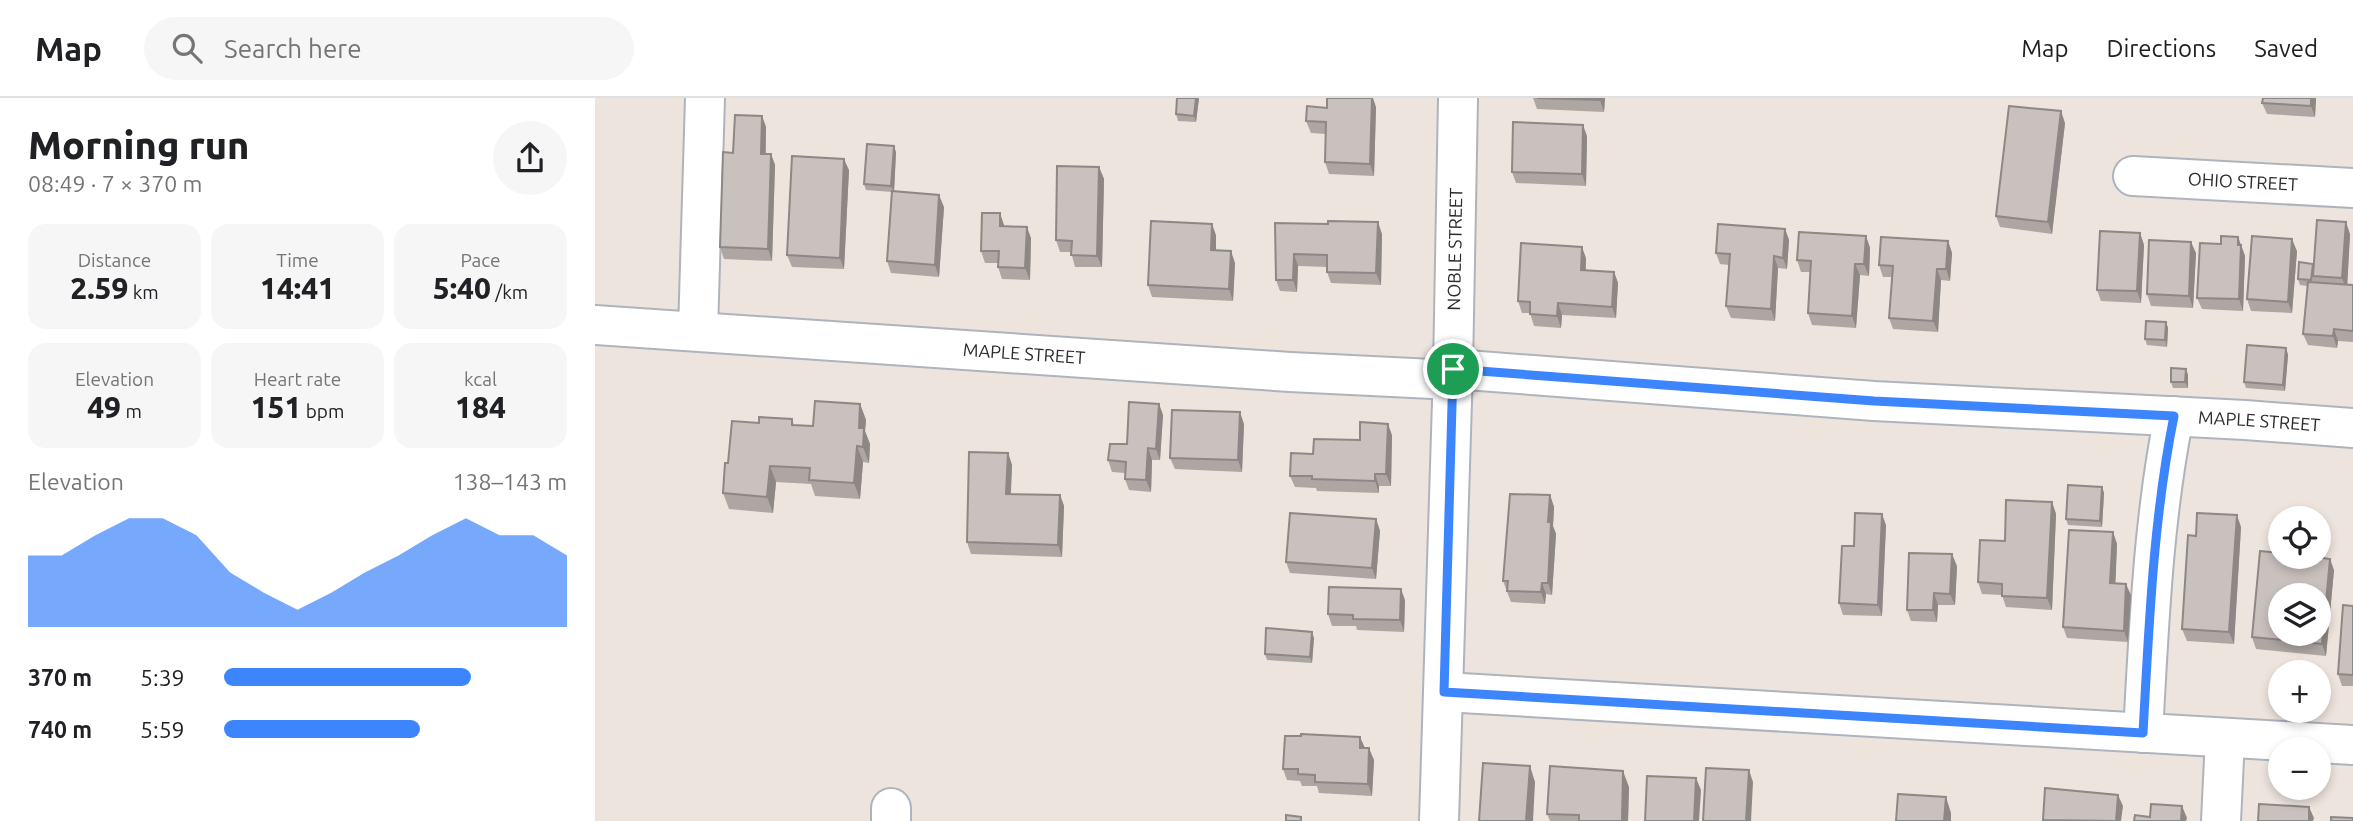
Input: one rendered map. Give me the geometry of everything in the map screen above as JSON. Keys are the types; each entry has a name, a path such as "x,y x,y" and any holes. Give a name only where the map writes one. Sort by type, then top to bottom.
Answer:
{"street":[{"path":"698,331 705,98"},
{"name":"NOBLE STREET","path":"1439,821 1453,375 1458,98"},
{"name":"OHIO STREET","path":"2133,176 2353,188"},
{"name":"MAPLE STREET","path":"595,325 1290,372 1453,375 2353,428"},
{"path":"2143,733 2148,632 2163,474 2174,416"},
{"path":"1444,692 2353,745"},
{"path":"2221,821 2225,738"}],"building":[{"path":"1177,98 1196,98 1194,116 1176,114"},
{"path":"1327,98 1372,98 1370,164 1325,162 1326,122 1306,121 1307,106 1327,108"},
{"path":"1537,98 1600,98 1600,100"},
{"path":"2263,98 2311,98 2311,106 2262,103"},
{"path":"2009,106 2061,111 2048,222 1996,216"},
{"path":"735,115 762,116 761,154 771,154 768,249 720,247 723,152 733,153"},
{"path":"1513,122 1583,125 1582,174 1512,172"},
{"path":"867,144 894,146 891,186 864,184"},
{"path":"792,156 844,159 840,258 787,255"},
{"path":"1057,166 1099,167 1097,256 1071,255 1072,241 1056,240"},
{"path":"892,191 939,195 935,265 887,261"},
{"path":"982,213 1000,213 1000,226 1027,227 1025,268 998,267 999,251 981,251"},
{"path":"2317,220 2346,222 2342,278 2313,276"},
{"path":"1151,221 1212,224 1211,250 1231,251 1229,289 1148,285"},
{"path":"1328,221 1378,222 1376,273 1327,272 1327,255 1294,254 1293,280 1276,280 1275,223 1328,224"},
{"path":"1718,224 1785,229 1783,258 1774,256 1771,309 1726,306 1730,254 1716,253"},
{"path":"2100,231 2140,233 2137,291 2097,290"},
{"path":"1799,232 1866,236 1864,264 1855,264 1852,316 1808,313 1811,261 1797,260"},
{"path":"2221,236 2238,237 2238,245 2241,245 2239,299 2197,298 2200,243 2221,244"},
{"path":"2252,236 2292,239 2288,302 2247,299"},
{"path":"1881,237 1948,241 1946,269 1937,269 1933,321 1889,318 1893,266 1879,265"},
{"path":"2149,240 2191,242 2189,296 2147,294"},
{"path":"1521,243 1582,247 1581,270 1614,272 1612,307 1558,303 1557,316 1530,314 1530,302 1518,301"},
{"path":"2299,262 2313,264 2311,280 2298,279"},
{"path":"2308,282 2353,285 2353,331 2334,329 2333,336 2303,334"},
{"path":"2146,321 2166,322 2165,340 2145,339"},
{"path":"2247,345 2286,348 2283,385 2244,382"},
{"path":"2171,368 2186,369 2185,382 2171,382"},
{"path":"815,401 860,404 859,428 864,428 863,447 857,446 854,483 809,480 810,468 770,466 767,497 723,493 732,421 759,423 759,417 792,419 792,425 813,426"},
{"path":"1129,402 1159,404 1156,449 1148,448 1146,480 1125,479 1126,462 1108,460 1110,444 1127,444"},
{"path":"1172,410 1240,412 1238,460 1170,458"},
{"path":"1360,422 1388,424 1386,474 1375,474 1375,481 1290,476 1291,453 1313,454 1314,439 1360,440"},
{"path":"969,452 1008,453 1006,494 1060,495 1058,545 967,542"},
{"path":"2068,485 2102,487 2100,521 2066,519"},
{"path":"1510,494 1550,495 1548,583 1542,583 1541,592 1507,591 1508,581 1503,581"},
{"path":"2006,500 2052,502 2047,598 2002,596 2002,584 1978,582 1980,540 2005,541"},
{"path":"1290,513 1376,519 1372,568 1286,562"},
{"path":"1855,513 1882,514 1878,605 1839,603 1842,546 1854,546"},
{"path":"2197,513 2237,515 2229,632 2182,629 2188,535 2196,536"},
{"path":"2069,530 2113,532 2110,583 2126,584 2124,631 2063,627"},
{"path":"2260,551 2268,552 2268,569 2329,569 2328,583 2268,583 2268,639 2252,637"},
{"path":"1909,553 1952,554 1950,594 1934,593 1933,610 1907,610"},
{"path":"1329,587 1401,589 1400,620 1353,619 1353,615 1328,614"},
{"path":"2343,605 2353,606 2353,675 2338,674"},
{"path":"1266,628 1312,632 1310,657 1265,654"},
{"path":"1301,734 1360,737 1360,748 1369,748 1368,784 1315,782 1315,775 1298,774 1298,769 1283,769 1285,736"},
{"path":"1483,763 1530,766 1526,821 1479,821"},
{"path":"1550,766 1623,771 1622,821 1579,821 1579,815 1547,814"},
{"path":"1706,768 1749,770 1746,821 1703,821"},
{"path":"1647,776 1696,778 1694,821 1645,821"},
{"path":"2045,788 2118,795 2116,821 2043,820"},
{"path":"1898,794 1946,797 1944,821 1896,821"},
{"path":"2151,804 2182,806 2181,821 2134,821 2135,815 2150,817"},
{"path":"2259,804 2309,807 2309,821 2258,821"},
{"path":"1286,815 1301,817 1301,821 1286,821"},
{"path":"2331,817 2353,818 2353,821 2331,821"}],"route":[{"path":"1453,369 1874,401 2174,416 2163,474 2148,632 2143,733 1444,692 1453,369"}]}
